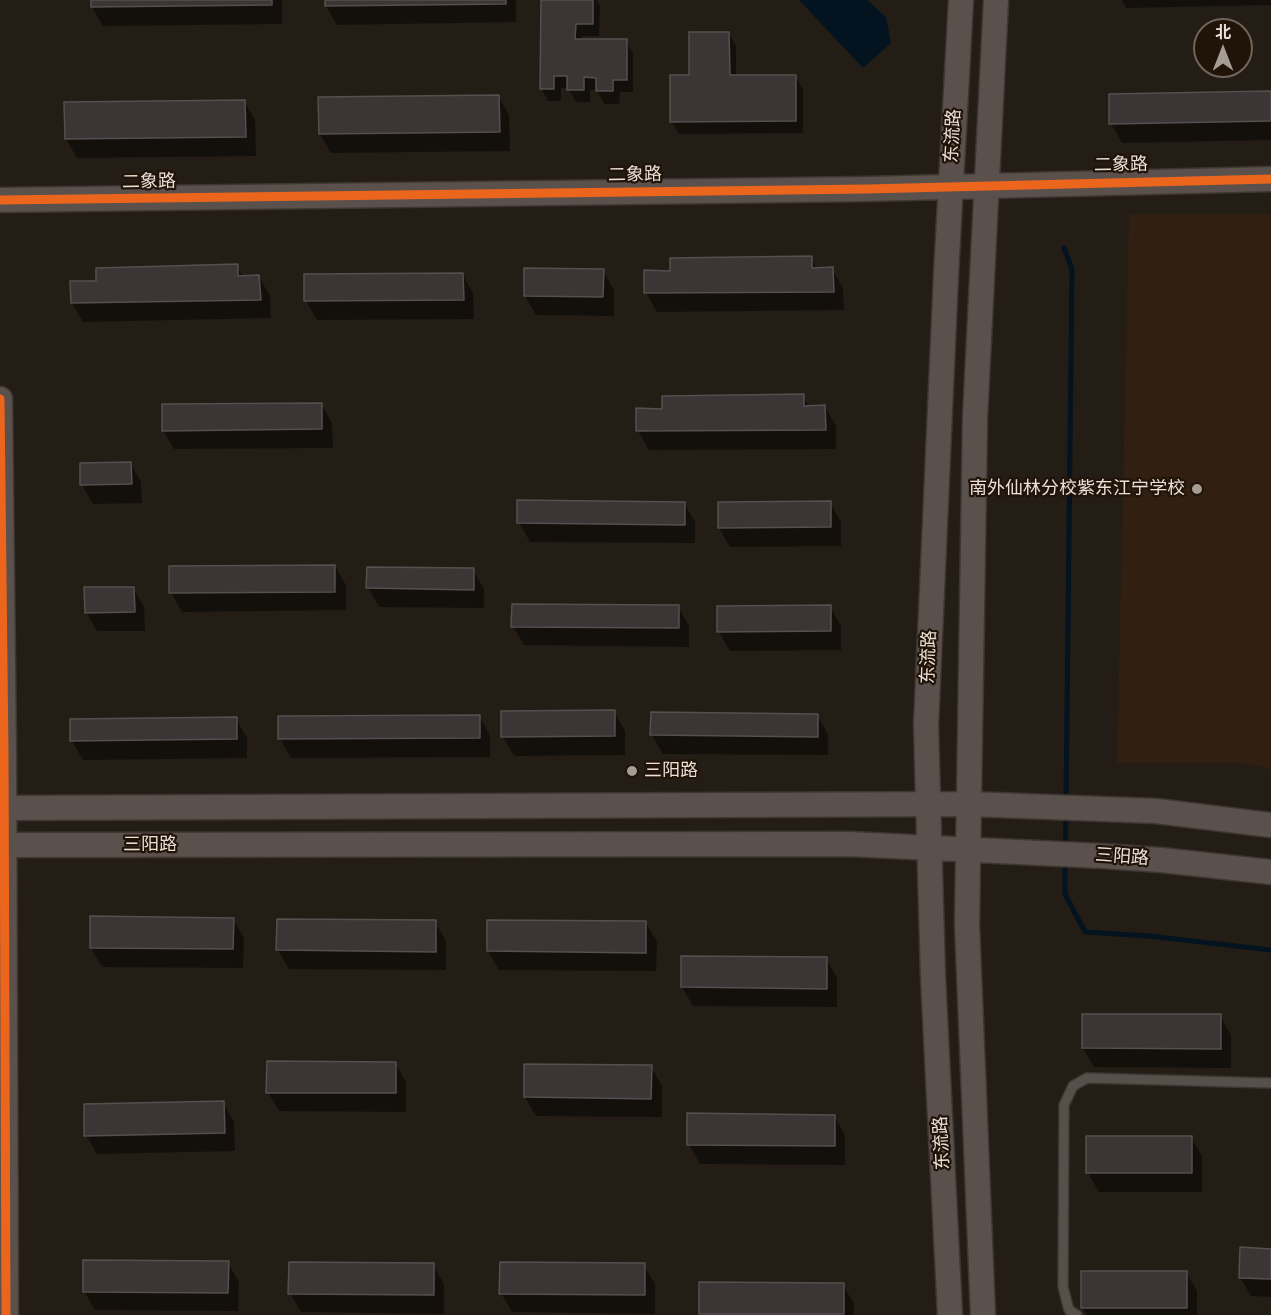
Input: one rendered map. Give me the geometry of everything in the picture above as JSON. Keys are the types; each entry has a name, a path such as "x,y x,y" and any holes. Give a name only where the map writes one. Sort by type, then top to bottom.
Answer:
{"main road":[{"name":"东流路","path":"950,1315 933,977 926,725 950,186 961,0"},
{"name":"东流路","path":"983,1315 967,924 975,418 996,0"},
{"name":"二象路","path":"0,200 1271,179"},
{"path":"0,399 6,1315"},
{"name":"三阳路","path":"2,808 969,804 1099,808 1271,825"},
{"name":"三阳路","path":"2,845 849,844 1102,856 1271,872"}],"lane":[{"path":"1077,1315 1070,1310 1063,1287 1064,1105 1072,1086 1087,1078 1271,1083"}],"shaded area":[{"name":"南外仙林分校紫东江宁学校","path":"1129,214 1271,214 1271,769 1243,763 1117,763"}],"water":[{"path":"799,0 867,0 886,17 891,43 863,68"}],"building":[{"path":"91,0 272,0 272,5 91,7"},
{"path":"325,0 506,0 506,4 325,6"},
{"path":"541,0 593,0 593,24 576,24 575,39 627,39 627,80 613,80 613,91 596,91 596,78 584,77 584,90 567,90 567,76 554,76 554,89 540,89"},
{"path":"689,32 729,32 730,75 796,75 796,121 670,122 670,75 689,75"},
{"path":"1271,91 1271,121 1109,124 1109,94"},
{"path":"499,95 500,132 319,134 318,97"},
{"path":"245,100 246,137 65,139 64,102"},
{"path":"812,256 812,268 833,267 834,292 644,293 644,270 670,271 670,258"},
{"path":"238,264 238,276 259,275 261,300 71,303 70,281 96,281 96,268"},
{"path":"524,268 604,269 603,297 524,296"},
{"path":"463,273 464,300 304,301 304,274"},
{"path":"804,394 804,406 825,405 826,430 636,431 636,408 662,409 662,396"},
{"path":"322,403 322,429 162,431 162,404"},
{"path":"131,462 132,484 80,485 80,463"},
{"path":"517,500 685,502 685,525 517,523"},
{"path":"831,501 831,527 718,528 718,502"},
{"path":"335,565 335,592 169,593 169,566"},
{"path":"367,567 474,568 474,590 366,588"},
{"path":"84,587 134,587 135,612 85,613"},
{"path":"512,604 679,605 679,628 511,627"},
{"path":"831,605 831,631 717,632 717,606"},
{"path":"615,710 615,736 501,737 501,711"},
{"path":"651,712 818,714 818,737 650,735"},
{"path":"480,715 480,738 278,739 278,716"},
{"path":"237,717 237,739 70,741 70,719"},
{"path":"90,916 234,918 233,949 90,948"},
{"path":"277,919 436,920 436,952 276,950"},
{"path":"487,920 646,921 646,953 487,951"},
{"path":"681,956 827,957 827,989 681,987"},
{"path":"1082,1014 1221,1014 1221,1049 1082,1048"},
{"path":"267,1061 396,1062 396,1093 266,1093"},
{"path":"524,1064 652,1065 651,1099 524,1097"},
{"path":"224,1101 225,1133 84,1136 84,1104"},
{"path":"687,1113 835,1115 835,1146 687,1145"},
{"path":"1086,1136 1192,1136 1192,1173 1086,1173"},
{"path":"1240,1247 1271,1249 1271,1279 1239,1278"},
{"path":"83,1260 229,1261 228,1293 83,1292"},
{"path":"289,1262 434,1263 434,1295 288,1294"},
{"path":"500,1262 645,1263 645,1295 499,1294"},
{"path":"1081,1271 1187,1271 1187,1308 1081,1308"},
{"path":"699,1282 844,1283 844,1314 699,1314"}],"waterway":[{"path":"1064,248 1072,269 1066,801"},
{"path":"1065,849 1066,814"},
{"path":"1065,862 1065,894 1085,932 1149,936 1271,950"}],"cycle path":[{"path":"0,200 867,189 1271,179"},
{"path":"0,399 6,1315"}],"place":[{"name":"南外仙林分校紫东江宁学校","path":"1197,489"},
{"name":"三阳路","path":"632,771"}]}
